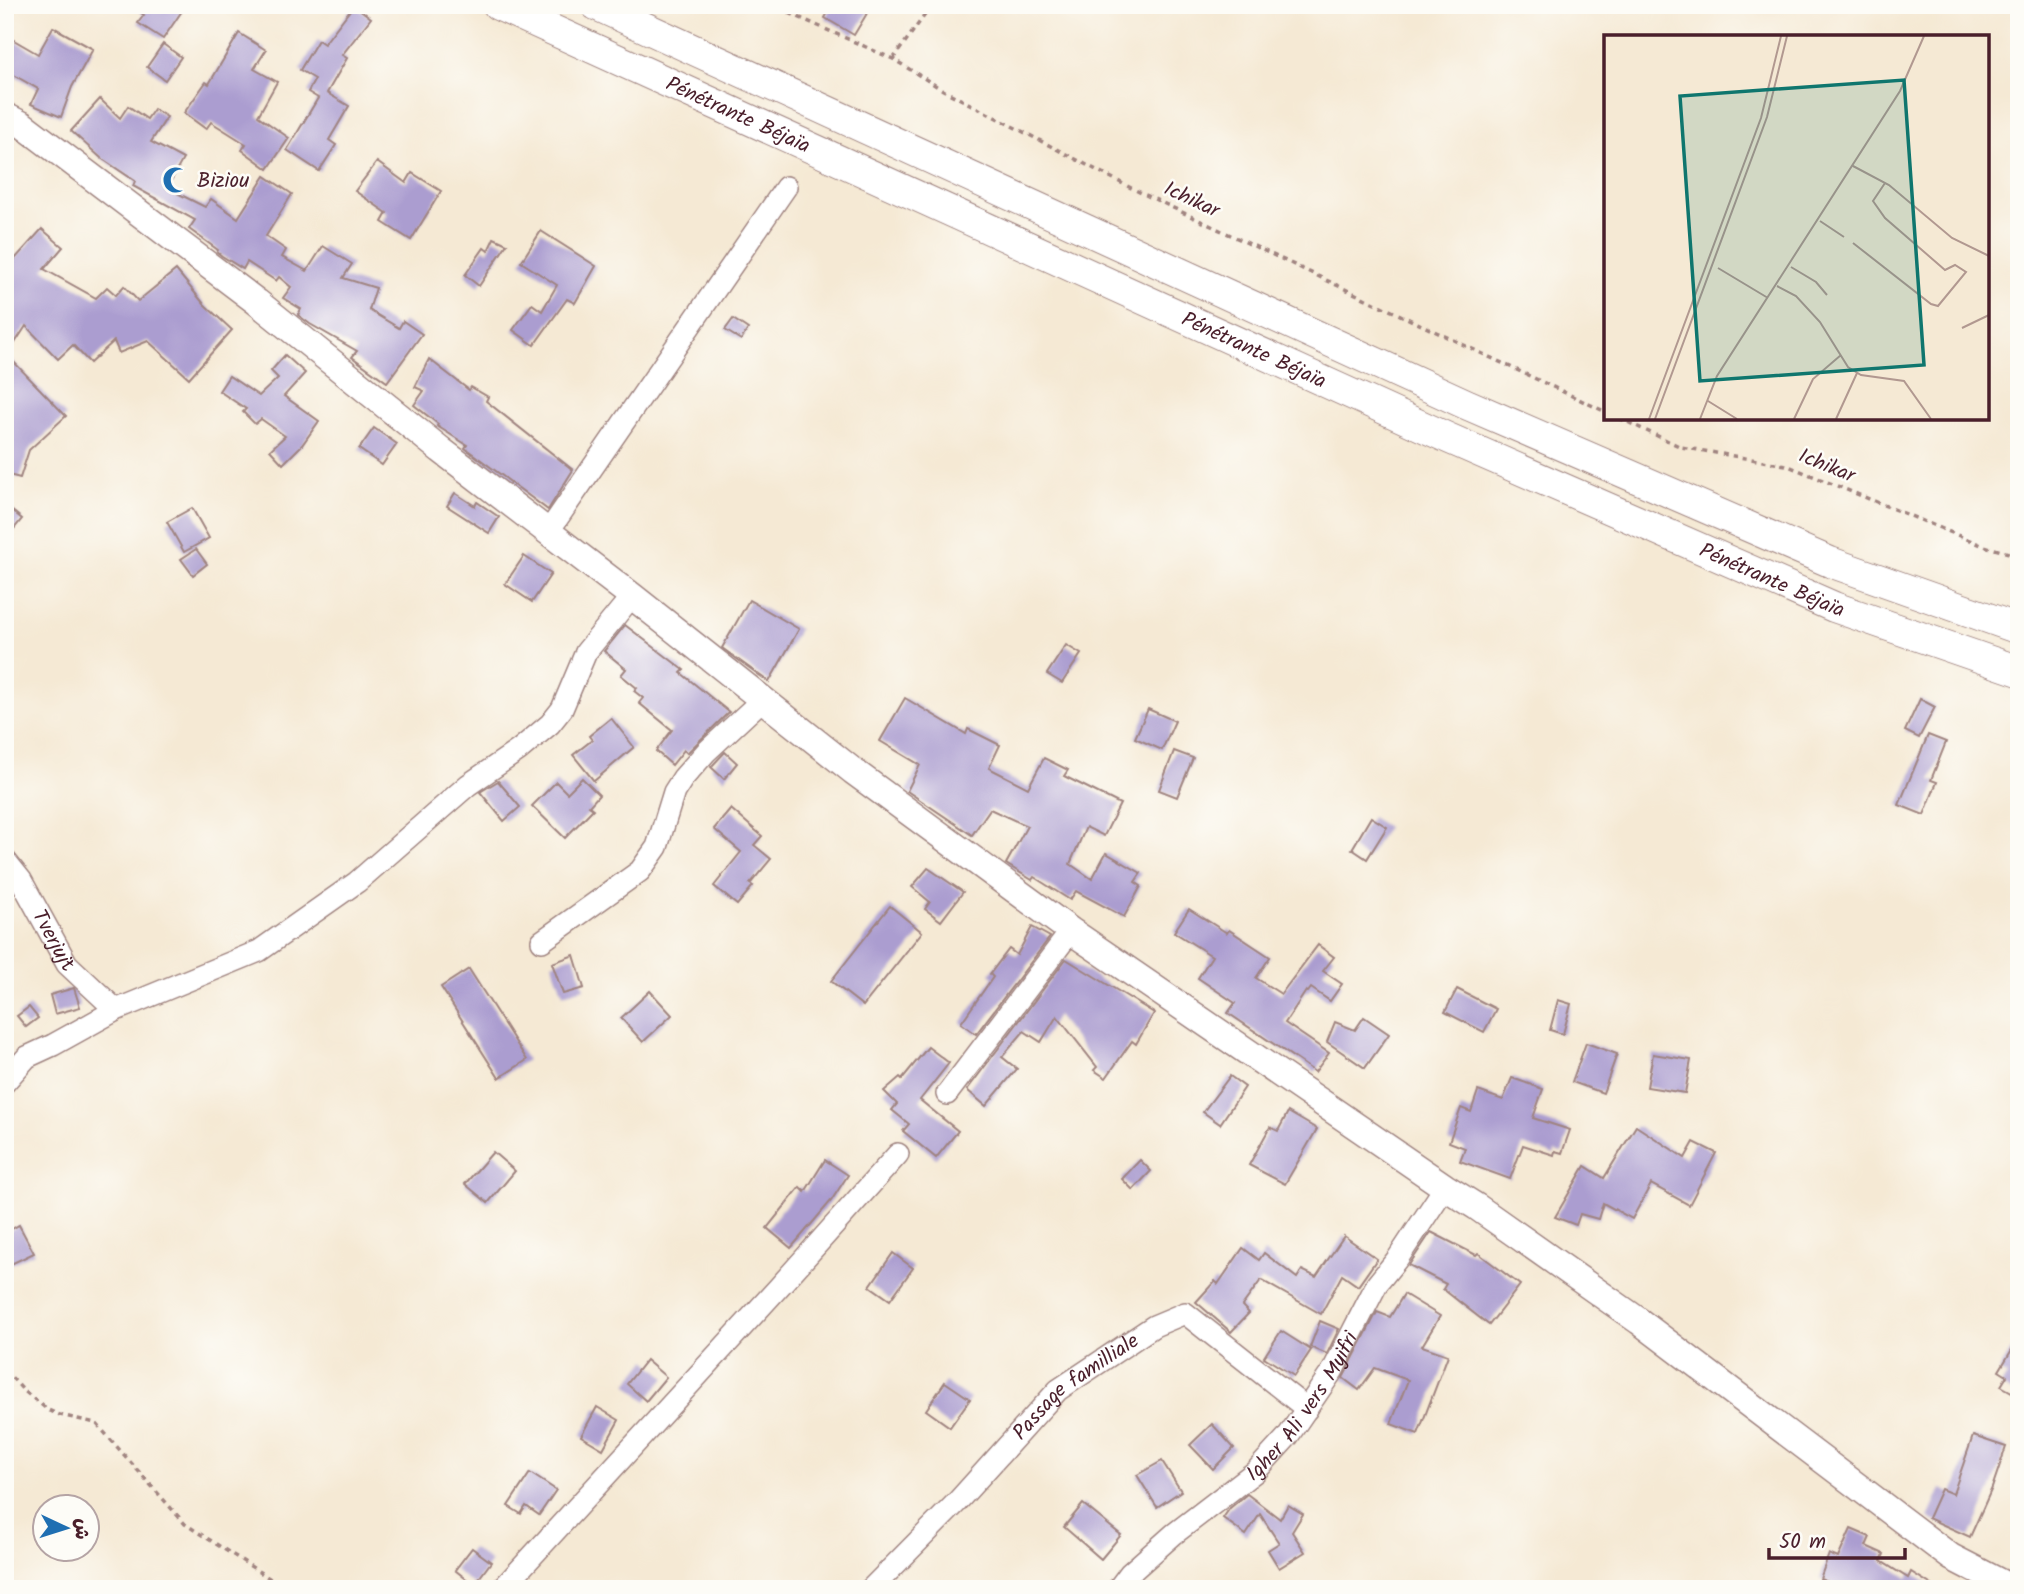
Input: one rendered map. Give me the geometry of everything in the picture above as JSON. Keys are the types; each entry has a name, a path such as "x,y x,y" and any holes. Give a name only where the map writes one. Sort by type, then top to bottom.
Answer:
{"highway":[{"name":"Pénétrante Béjaïa","path":"498,5 1460,444 1834,607 2019,671"},
{"name":"Pénétrante Béjaïa","path":"596,5 1466,404 1830,562 2019,629"}],"main road":[{"path":"5,116 23,125 257,302 853,771 1071,931 1477,1207 1639,1321 1951,1557 2012,1589"}],"street":[{"path":"548,532 786,187"},
{"path":"5,1082 27,1057 116,1010 259,951 357,882 468,785 519,750 550,724 562,709 586,652 632,596"},
{"path":"542,941 640,871 657,847 674,792 683,778 706,752 763,699"},
{"name":"Tverjujt","path":"5,860 21,880 67,964 116,1010"},
{"path":"947,1094 1071,931"},
{"path":"502,1589 778,1289 898,1154"},
{"name":"Igher Ali vers Myifri","path":"1118,1589 1130,1573 1174,1534 1256,1471 1288,1436 1333,1370 1377,1284 1398,1258 1445,1187"},
{"name":"Passage familliale","path":"871,1589 957,1502 1058,1390 1154,1326 1185,1312 1307,1409"}],"path":[{"name":"Ichikar","path":"771,5 893,59 943,90 1133,189 1604,411"},
{"path":"893,59 932,5"},
{"name":"Ichikar","path":"1623,420 1681,447 1786,465 1984,546 2019,556"},
{"path":"5,1370 23,1390 48,1410 96,1423 185,1524 286,1589"}],"building":[{"path":"130,5 186,5 163,39 138,23 144,15"},
{"path":"354,5 371,18 342,55 347,58 327,93 349,106 329,140 336,145 319,171 287,150 318,98 308,92 315,79 300,70 318,40 324,44"},
{"path":"832,5 872,5 854,35 825,18"},
{"path":"53,27 93,49 72,87 61,117 31,104 38,89 5,70 5,35 38,54"},
{"path":"239,33 266,50 254,69 277,82 258,116 289,138 268,169 242,150 246,144 211,122 206,129 184,113 206,82 209,84"},
{"path":"163,44 181,57 165,80 147,67"},
{"path":"100,99 120,118 128,106 147,119 154,109 167,117 151,142 183,159 167,188 205,207 211,199 238,218 265,176 292,194 266,236 286,250 282,257 307,271 323,246 352,264 343,278 376,288 369,310 399,328 403,321 422,334 387,382 352,357 357,351 298,315 301,309 283,298 291,287 279,277 276,281 247,262 243,269 222,256 218,250 189,229 195,220 133,186 135,181 101,158 71,131"},
{"path":"377,162 406,183 412,173 441,191 411,240 382,222 387,213 355,191"},
{"path":"42,229 63,247 44,269 96,298 107,287 116,295 124,286 138,301 176,270 204,304 232,330 189,378 148,341 119,353 114,341 90,363 73,345 58,359 26,326 7,355 66,416 29,450 20,478 5,474 5,270"},
{"path":"541,231 596,266 575,303 567,299 534,345 513,330 532,304 542,311 557,285 521,262"},
{"path":"494,238 507,244 479,286 465,275 484,248 488,251"},
{"path":"733,319 748,329 741,340 725,330"},
{"path":"285,355 305,373 284,396 319,421 302,445 283,464 270,450 285,436 261,419 255,424 243,412 246,409 219,391 229,376 259,396 278,378 271,371"},
{"path":"429,359 469,390 471,387 488,397 486,401 573,470 548,510 465,448 467,445 437,426 438,424 414,405 424,391 415,387"},
{"path":"374,428 397,444 382,465 359,449"},
{"path":"455,493 475,506 477,502 499,517 489,533 447,506"},
{"path":"5,505 22,519 5,540"},
{"path":"192,508 209,538 184,552 167,522"},
{"path":"196,549 207,564 193,575 181,559"},
{"path":"524,556 551,574 532,602 505,584"},
{"path":"749,600 799,629 769,682 722,648"},
{"path":"625,625 684,670 681,673 729,712 687,753 684,750 672,765 656,751 672,730 639,703 643,698 634,691 637,688 621,675 626,669 604,651"},
{"path":"1066,645 1081,654 1062,683 1047,674"},
{"path":"905,698 966,734 968,729 1000,745 989,768 1028,788 1044,758 1068,770 1064,776 1120,804 1104,836 1086,827 1070,864 1092,879 1106,853 1141,873 1135,882 1141,886 1124,917 1076,891 1070,900 1034,877 1032,880 1006,864 1027,826 990,809 972,835 907,791 920,765 880,741"},
{"path":"1920,699 1935,707 1919,738 1905,731"},
{"path":"1148,709 1175,721 1162,750 1135,738"},
{"path":"611,718 634,747 594,781 573,755 592,740 589,736"},
{"path":"1928,735 1946,742 1931,780 1937,782 1924,815 1899,805"},
{"path":"1174,751 1193,758 1177,797 1159,790"},
{"path":"725,752 737,763 724,779 711,767"},
{"path":"582,778 599,795 589,806 593,809 565,838 532,806 556,782 567,793"},
{"path":"498,781 520,807 504,821 480,792"},
{"path":"731,809 762,836 754,845 771,859 737,905 714,886 741,852 714,829"},
{"path":"1371,817 1387,827 1367,859 1352,849"},
{"path":"928,868 963,892 941,921 925,909 930,902 912,887"},
{"path":"890,906 922,932 863,1006 831,981"},
{"path":"1189,909 1227,933 1229,930 1270,957 1256,978 1281,994 1318,945 1334,957 1323,971 1342,984 1330,1001 1311,988 1306,991 1285,1023 1329,1053 1315,1072 1228,1013 1235,1003 1198,978 1212,956 1174,932"},
{"path":"1032,927 1050,937 976,1034 961,1023 993,977 990,974 1009,949 1017,955"},
{"path":"574,955 584,988 563,994 552,963"},
{"path":"1066,959 1154,1013 1136,1044 1132,1041 1106,1078 1094,1070 1097,1067 1057,1016 1041,1042 1024,1031 1002,1057 1017,1069 986,1106 967,1090"},
{"path":"469,969 527,1060 499,1078 441,987"},
{"path":"74,988 80,1007 55,1014 50,995"},
{"path":"1457,989 1496,1009 1484,1032 1445,1012"},
{"path":"650,991 672,1015 643,1042 621,1018"},
{"path":"1558,1000 1571,1004 1563,1034 1550,1030"},
{"path":"29,1007 38,1018 26,1027 17,1016"},
{"path":"1364,1017 1389,1034 1365,1068 1327,1042 1335,1022 1355,1030"},
{"path":"1586,1043 1617,1054 1603,1093 1572,1082"},
{"path":"928,1047 949,1063 920,1100 958,1131 936,1158 903,1131 909,1124 892,1110 897,1104 884,1091 900,1077 902,1079"},
{"path":"1653,1054 1691,1060 1685,1093 1647,1087"},
{"path":"1230,1076 1245,1087 1220,1124 1203,1112"},
{"path":"1512,1078 1543,1089 1533,1118 1570,1130 1562,1153 1555,1151 1554,1155 1523,1145 1510,1179 1460,1161 1465,1148 1449,1142 1461,1108 1471,1112 1478,1091 1503,1100"},
{"path":"1288,1112 1317,1129 1285,1184 1249,1165 1270,1127 1278,1131"},
{"path":"1636,1126 1685,1158 1694,1142 1716,1153 1689,1205 1651,1184 1632,1219 1603,1203 1598,1219 1580,1214 1576,1225 1555,1217 1585,1166 1604,1178"},
{"path":"493,1152 515,1171 488,1203 465,1184"},
{"path":"825,1160 848,1175 831,1201 791,1248 767,1228 800,1187 805,1192"},
{"path":"1140,1160 1151,1171 1133,1190 1122,1179"},
{"path":"19,1225 34,1253 9,1265 5,1257 5,1233"},
{"path":"1431,1232 1476,1255 1478,1253 1520,1285 1489,1325 1443,1289 1446,1284 1409,1265"},
{"path":"1344,1236 1377,1259 1358,1286 1342,1275 1321,1314 1261,1280 1242,1306 1249,1313 1231,1332 1196,1302 1215,1281 1218,1284 1243,1248 1259,1260 1264,1253 1297,1278 1302,1270 1316,1277"},
{"path":"893,1253 913,1268 890,1300 870,1286"},
{"path":"1404,1294 1440,1316 1422,1346 1448,1355 1418,1434 1391,1424 1408,1380 1375,1368 1359,1390 1343,1378 1377,1312 1390,1317"},
{"path":"1320,1321 1339,1329 1327,1354 1310,1347"},
{"path":"1281,1331 1311,1350 1294,1376 1264,1357"},
{"path":"2019,1338 2019,1396 2001,1386 2007,1376 1999,1371"},
{"path":"646,1360 666,1377 646,1401 627,1384"},
{"path":"945,1382 970,1399 950,1427 926,1410"},
{"path":"597,1407 619,1420 603,1449 581,1436"},
{"path":"1212,1424 1234,1448 1213,1469 1190,1445"},
{"path":"1973,1436 2006,1447 1992,1488 1970,1537 1928,1518 1941,1489 1953,1494"},
{"path":"1162,1461 1181,1491 1157,1507 1137,1475"},
{"path":"530,1473 556,1490 539,1515 526,1506 521,1514 508,1506"},
{"path":"1247,1494 1280,1519 1288,1505 1303,1514 1292,1532 1305,1552 1279,1568 1268,1550 1279,1543 1260,1514 1246,1535 1223,1518 1230,1508"},
{"path":"1083,1504 1121,1535 1101,1559 1064,1527"},
{"path":"1851,1529 1870,1537 1866,1546 1884,1554 1881,1561 1908,1578 1911,1572 1938,1589 1884,1589 1870,1580 1867,1589 1847,1589 1820,1579 1829,1554 1838,1558"},
{"path":"472,1548 491,1562 474,1585 455,1570"}],"place":[{"name":"Biziou","path":"176,180"}]}
